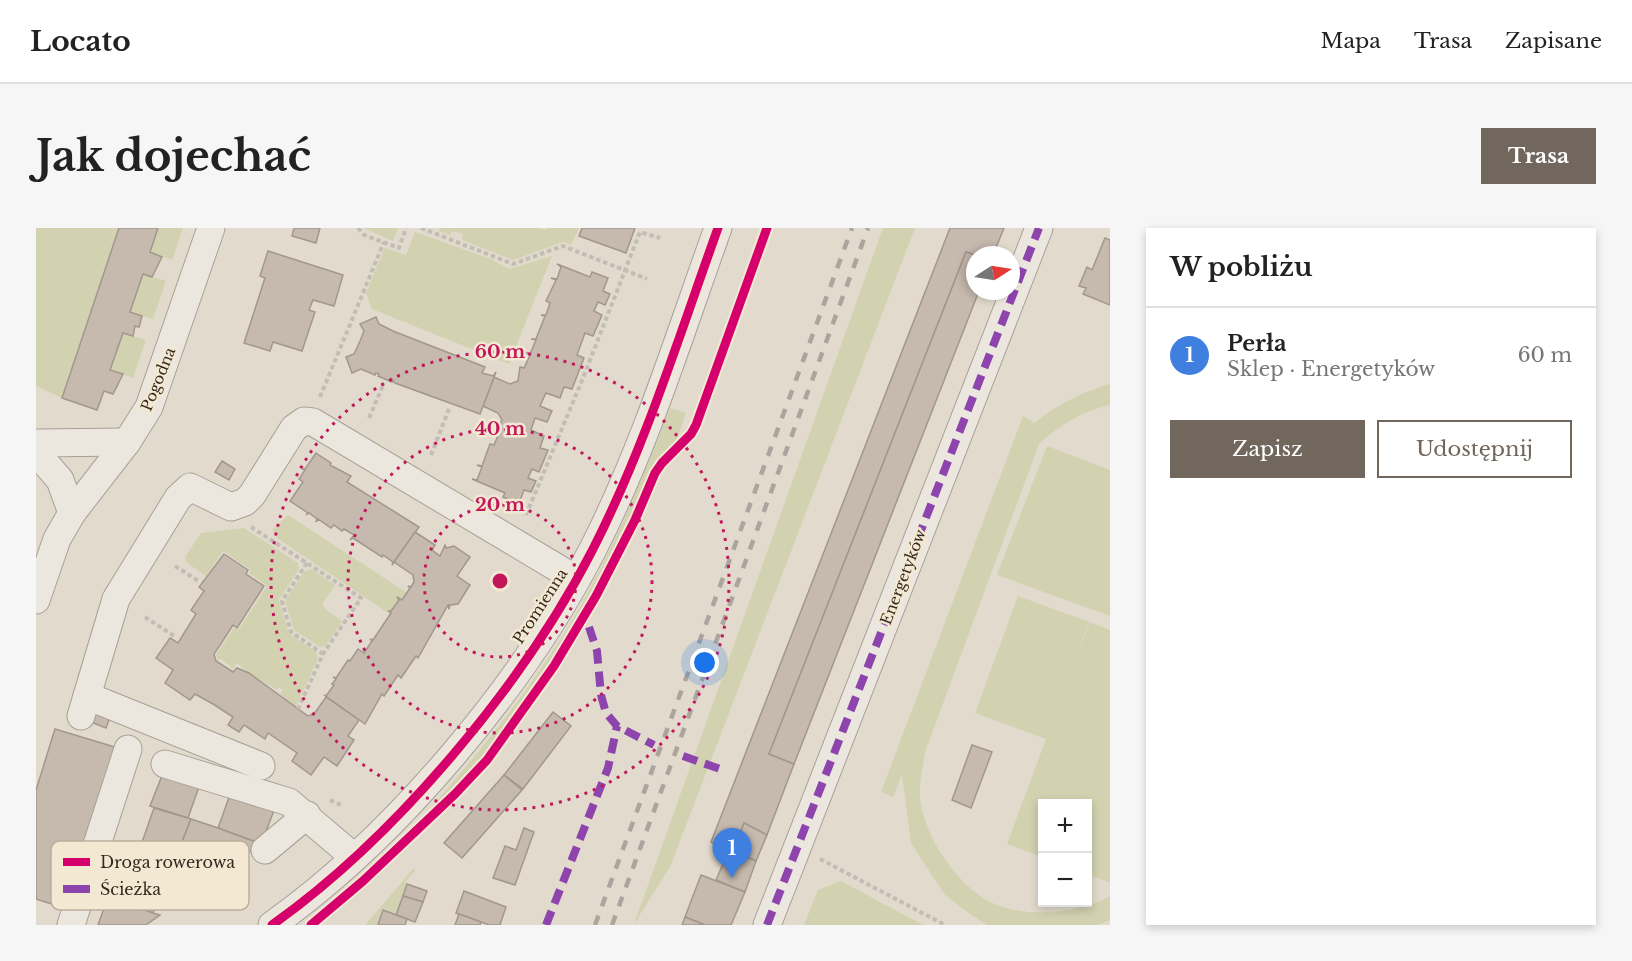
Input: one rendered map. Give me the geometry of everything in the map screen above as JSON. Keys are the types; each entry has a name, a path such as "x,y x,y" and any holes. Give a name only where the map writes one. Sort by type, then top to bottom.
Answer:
{"street":[{"name":"Pogodna","path":"36,600 57,539 72,513 127,442 149,407 211,228"},
{"name":"Promienna","path":"272,925 303,902 354,858 417,795 462,742 517,669 576,579 593,549 640,444 718,228"},
{"name":"Energetyków","path":"767,925 1039,228"},
{"path":"261,766 84,706 119,594 177,498 190,487 222,505 231,507 245,502 252,495 294,428 309,421 576,579"},
{"path":"36,443 127,442"},
{"path":"36,452 60,480 72,513"},
{"path":"98,841 128,749"},
{"path":"165,764 290,802 354,858"},
{"path":"265,850 307,815"},
{"path":"71,925 76,910"}],"path":[{"path":"358,228 364,235 399,248 406,228"},
{"path":"421,228 513,264 563,246 647,279"},
{"path":"526,515 640,232 660,238"},
{"path":"320,406 319,401 384,242"},
{"path":"369,418 384,383"},
{"path":"431,455 449,409"},
{"path":"222,505 245,524 361,598 322,654 298,709"},
{"path":"307,563 282,601 291,632 322,654"},
{"path":"175,566 200,582"},
{"path":"145,616 174,636"},
{"path":"814,856 945,925"}],"green space":[{"path":"36,228 119,228 62,398 36,386"},
{"path":"158,228 183,228 172,260 150,252"},
{"path":"364,228 398,228 393,241"},
{"path":"440,228 538,228 546,230 547,228 579,228 571,245 563,242 513,260 462,240 463,234 452,231 450,235 439,231"},
{"path":"883,228 915,228 670,867 634,924"},
{"path":"415,232 491,259 509,269 552,256 509,364 372,309 366,293 385,248 406,255"},
{"path":"143,274 166,281 153,319 130,312"},
{"path":"123,333 146,340 133,378 110,370"},
{"path":"1110,384 1110,405 1072,420 1039,444 925,752 920,798 923,814 937,847 960,878 988,901 1016,910 1057,912 1092,907 1092,904 1110,896 1110,920 1098,925 987,925 944,894 911,843 902,775 893,797 881,792 1023,416 1034,423 1052,410"},
{"path":"670,408 686,413 676,442 656,463 607,568 563,645 476,766 455,789 429,810 500,725 564,634 595,580 622,524"},
{"path":"1047,446 1110,470 1110,616 997,575"},
{"path":"288,515 412,596 397,619 277,538 272,530"},
{"path":"244,528 298,563 299,569 279,600 289,634 316,652 318,658 296,707 280,694 283,690 278,687 277,690 247,672 237,663 233,669 221,659 218,660 216,654 234,628 238,630 267,586 249,573 251,570 223,551 206,576 187,563 185,557 201,533"},
{"path":"311,569 335,585 323,603 324,608 342,621 325,646 320,647 294,630 285,601 304,572"},
{"path":"1018,596 1089,622 1075,661 1090,622 1110,630 1110,883 1092,876 1092,799 1038,799 1038,856 1007,844 1046,739 975,713"},
{"path":"413,869 416,870 405,882 407,884 396,915 384,911 378,925 365,925"},
{"path":"841,881 923,925 804,925 818,890"}],"building":[{"path":"119,228 158,228 150,252 162,257 152,277 143,274 130,312 142,316 139,327 135,326 133,336 123,333 110,370 123,374 113,394 104,391 97,410 62,398"},
{"path":"294,228 320,228 316,243 292,236"},
{"path":"582,228 635,228 626,253 579,236"},
{"path":"950,228 1004,228 997,246 966,246 966,252 769,754 794,764 767,835 744,823 733,852 711,842"},
{"path":"1105,238 1110,240 1110,305 1083,294 1086,288 1079,286 1087,267 1092,270"},
{"path":"268,251 343,275 334,306 313,300 309,310 315,312 302,351 273,342 270,351 244,343 265,278 260,276"},
{"path":"966,252 966,300 975,300 794,764 769,754"},
{"path":"557,264 590,277 592,272 608,278 603,291 610,294 605,305 598,302 594,311 602,315 593,336 585,333 577,355 584,358 572,389 564,387 560,398 546,393 540,406 552,411 547,422 535,418 531,430 544,436 540,448 548,450 539,472 532,469 528,478 536,481 531,492 524,490 519,503 503,497 505,493 472,479 477,480 482,467 477,465 482,466 490,444 494,445 499,433 494,431 497,431 502,420 498,413 483,406 494,377 510,384 518,381 520,367 524,368 530,355 525,352 530,354 536,340 531,339 536,339 545,316 541,315 546,315 550,303 546,301 556,280 551,278 557,279 561,267"},
{"path":"376,317 379,324 393,331 485,367 482,373 493,376 496,372 480,414 395,383 392,379 392,382 376,373 375,375 361,369 352,373 346,357 354,354 360,341 364,331 360,324"},
{"path":"316,453 331,463 330,465 351,476 347,482 419,527 392,565 393,562 383,555 382,557 353,538 350,540 354,535 334,525 331,528 318,519 316,522 317,519 309,513 306,515 308,513 290,501 303,482 299,479 305,470 302,469 305,469"},
{"path":"222,461 235,469 229,480 215,472"},
{"path":"415,532 435,545 432,550 440,556 445,545 446,548 454,546 470,557 457,576 470,585 458,604 450,605 449,609 448,605 418,658 416,656 401,678 398,675 384,696 382,694 365,724 324,695 326,696 334,685 332,684 336,679 333,677 336,678 358,649 364,653 372,641 370,639 373,640 391,613 389,611 399,600 397,597 402,600 410,588 408,586 411,587 414,582 413,575 394,562"},
{"path":"224,554 248,570 246,574 264,586 237,628 233,625 214,654 216,661 233,672 237,668 249,673 308,716 314,714 326,697 359,720 348,736 354,740 337,766 324,757 311,775 292,761 297,753 268,733 265,739 244,725 239,732 228,725 233,717 195,694 190,700 165,683 173,670 156,658 170,638 178,643 196,614 191,610 204,591 199,587"},
{"path":"96,709 111,715 106,728 91,722"},
{"path":"553,712 571,726 523,789 504,775"},
{"path":"55,729 118,748 89,841 51,841 51,904 36,899 36,790"},
{"path":"972,745 992,752 971,808 952,800"},
{"path":"165,768 201,781 188,818 150,806"},
{"path":"504,775 522,790 462,858 444,843"},
{"path":"231,792 275,808 261,844 218,828"},
{"path":"154,808 191,819 182,841 142,841"},
{"path":"191,819 261,844 249,852 249,841 182,841"},
{"path":"744,823 767,835 756,861 733,852"},
{"path":"524,828 534,832 515,885 493,878 505,846 516,850"},
{"path":"729,850 756,861 745,892 716,880"},
{"path":"701,875 745,892 731,925 705,925 685,917"},
{"path":"407,884 427,891 423,902 403,896"},
{"path":"464,891 506,907 500,925 489,925 456,913"},
{"path":"403,896 423,902 415,922 396,915"},
{"path":"103,910 146,910 160,915 146,925 98,925"},
{"path":"383,910 407,919 405,925 378,925"},
{"path":"459,914 481,922 480,925 455,925"},
{"path":"685,917 705,925 682,925"}],"railway":[{"path":"595,925 852,228"},
{"path":"612,925 868,228"}],"marked path":[{"path":"767,925 1039,228"},
{"path":"589,627 597,651 601,695 606,713 617,726 654,745"},
{"path":"546,925 608,768 617,726"},
{"path":"683,756 720,769"}],"cycle path":[{"path":"272,925 319,889 410,803 494,704 531,652 564,600 612,510 645,431 718,228"},
{"path":"311,925 363,881 455,794 487,760 554,666 596,596 635,520 655,473 691,434 696,425 767,228"}],"place":[{"name":"Perła","path":"732,878"}]}
